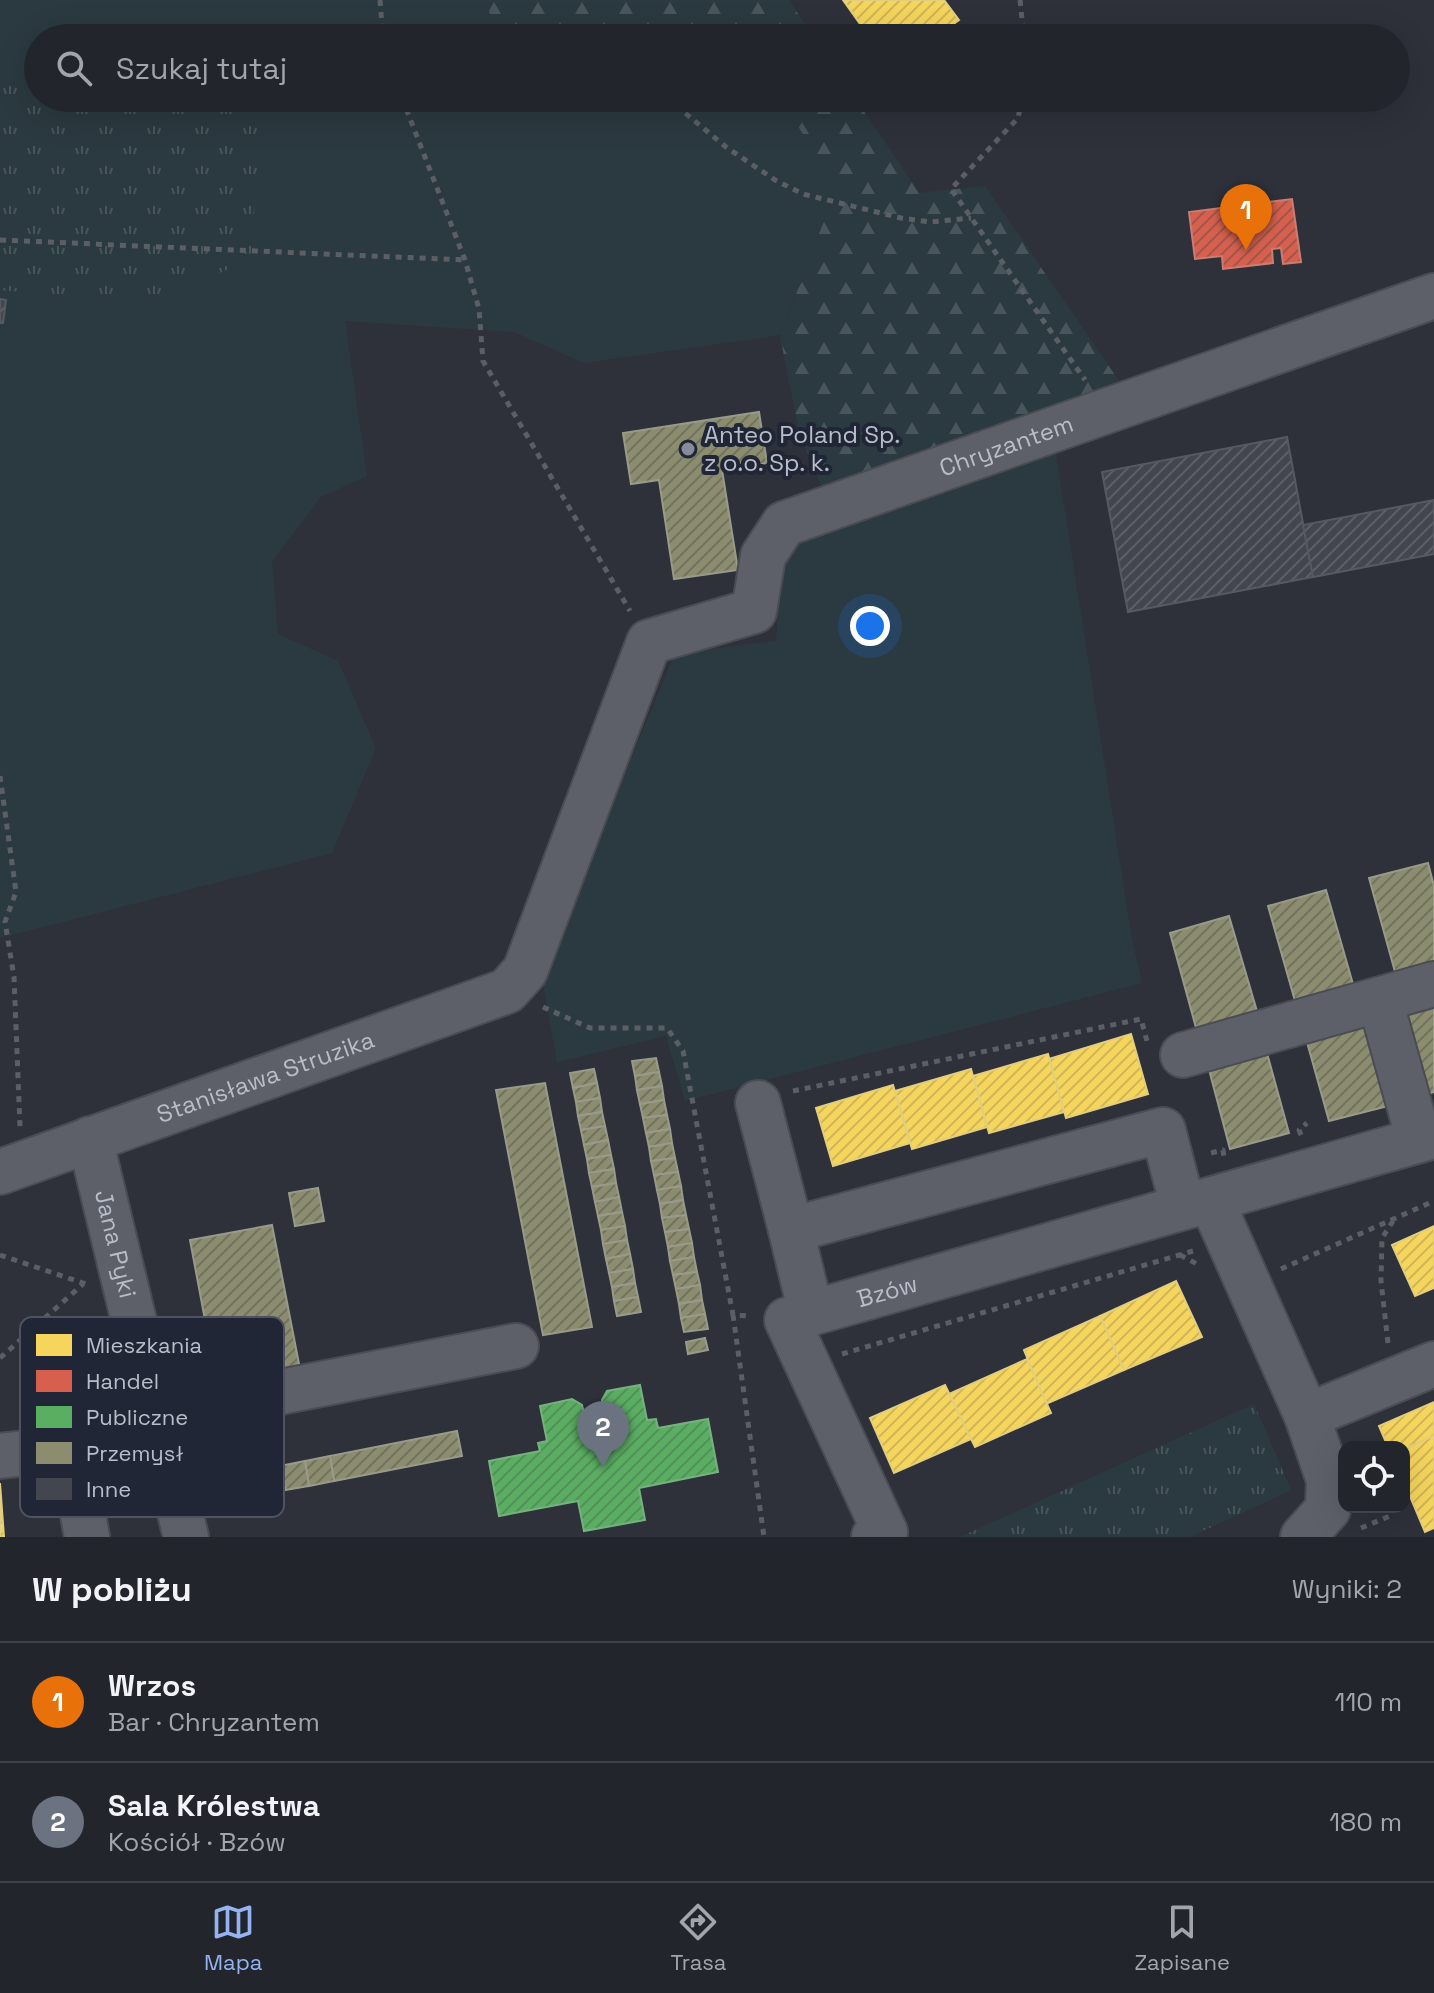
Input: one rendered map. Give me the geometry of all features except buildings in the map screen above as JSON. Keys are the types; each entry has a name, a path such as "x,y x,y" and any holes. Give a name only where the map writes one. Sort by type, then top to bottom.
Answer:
{"street":[{"name":"Chryzantem","path":"649,642 754,611 763,556 784,524 1434,296"},
{"path":"516,981 649,642"},
{"name":"Stanisława Struzika","path":"10,1168 516,981"},
{"path":"1166,1052 1434,984"},
{"path":"1380,1000 1427,1138"},
{"path":"758,1103 791,1230 807,1365 882,1535"},
{"path":"791,1230 1163,1130 1197,1203 1249,1284 1307,1416 1329,1480 1328,1509 1303,1537"},
{"name":"Bzów","path":"799,1316 1427,1138"},
{"name":"Jana Pyki","path":"90,1139 133,1317"},
{"path":"284,1391 516,1346"},
{"path":"1307,1416 1434,1364"},
{"path":"0,1456 20,1454"},
{"path":"83,1517 87,1537"},
{"name":"Jana Pyki","path":"181,1517 186,1537"}],"path":[{"path":"380,0 382,24"},
{"path":"1020,0 1023,24"},
{"path":"407,112 465,260 479,309 483,361 649,642"},
{"path":"684,112 726,147 775,180 803,194 901,218 930,222 972,218"},
{"path":"1019,112 1018,118 951,189 1106,410"},
{"path":"0,240 465,260"},
{"path":"0,776 16,892 5,922 14,977 20,1076 10,1168"},
{"path":"516,981 590,1028 667,1028 683,1051 733,1315 764,1537"},
{"path":"758,1103 771,1096 1141,1019 1166,1052"},
{"path":"1249,1284 1434,1201"},
{"path":"1380,1386 1389,1361 1381,1281 1382,1238 1394,1219"},
{"path":"807,1365 1202,1249"},
{"path":"0,1255 129,1300"},
{"path":"45,1317 83,1283"},
{"path":"733,1315 799,1316"},
{"path":"0,1358 20,1340"},
{"path":"1354,1532 1390,1516 1389,1513"}],"green space":[{"path":"0,0 488,0 491,24 24,24 24,112 789,112 836,189 780,335 584,363 514,332 345,321 367,476 321,497 272,561 278,634 338,661 376,748 332,853 0,938"},
{"path":"488,0 789,0 805,24 491,24"},
{"path":"0,65 24,66 24,112 264,112 250,260 148,304 0,290"},
{"path":"789,112 864,112 919,193 985,186 1126,391 826,498 799,431 780,336 836,189"},
{"path":"1055,448 1132,940 1142,983 685,1101 666,1036 557,1062 541,974 675,653 776,641 780,576 787,544"},
{"path":"1254,1404 1291,1490 1190,1537 960,1537"}],"place":[{"name":"Wrzos","path":"1246,250"},
{"name":"Anteo Poland Sp. z o.o. Sp. k.","path":"688,449"},
{"name":"Sala Królestwa","path":"603,1467"}]}
